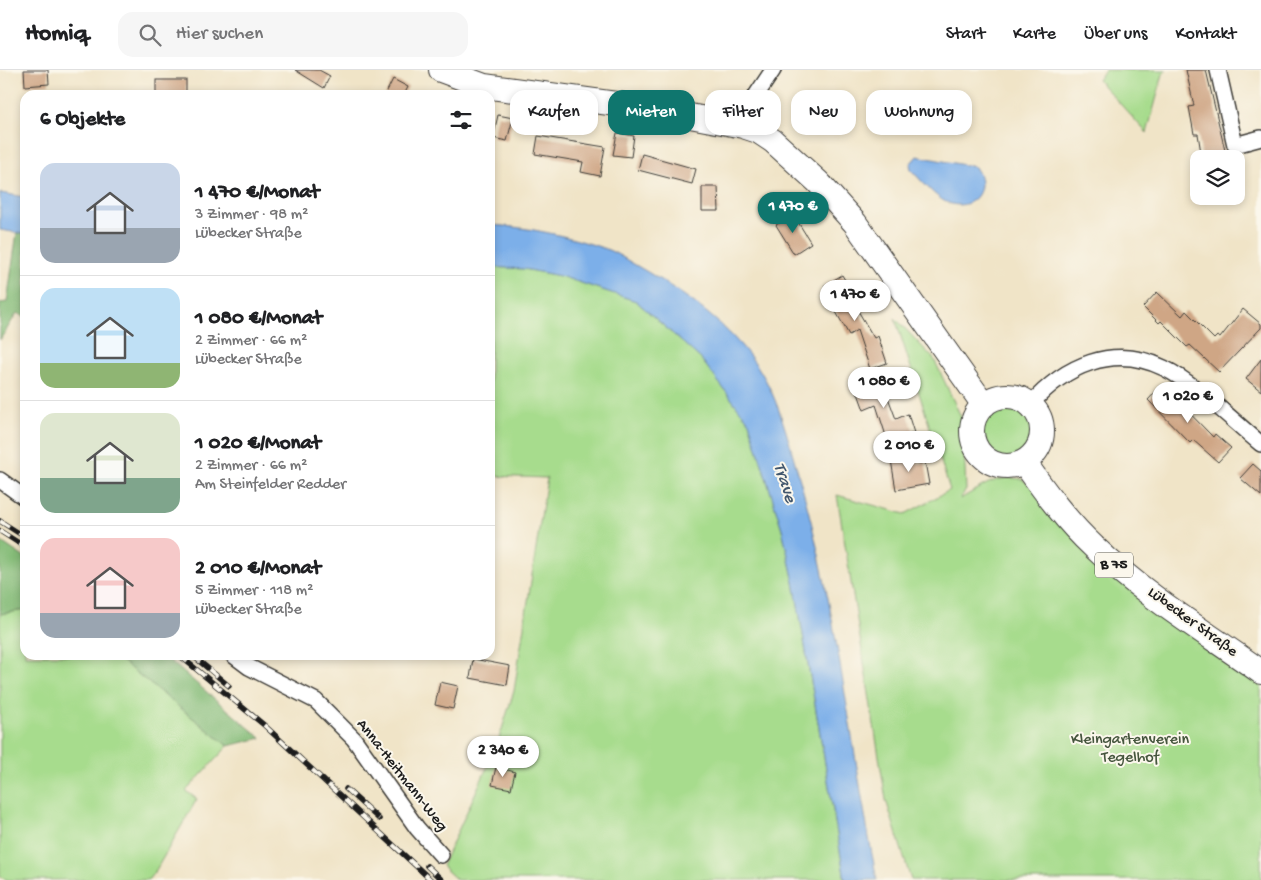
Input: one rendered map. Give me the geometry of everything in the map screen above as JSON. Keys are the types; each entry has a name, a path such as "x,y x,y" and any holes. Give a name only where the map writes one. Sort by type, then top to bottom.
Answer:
{"main road":[{"path":"441,70 484,86 653,109 705,119"},
{"path":"761,135 773,141 818,182 855,223 984,405"},
{"path":"1006,396 1014,397 1030,404 1040,418 1042,434 1038,448 1024,462 1004,466 988,460 979,452 973,439 973,424 984,405 1006,396"},
{"name":"Lübecker Straße","path":"1024,462 1058,507 1093,547 1126,575 1261,672"}],"street":[{"path":"759,90 773,70"},
{"path":"1218,70 1235,145 1261,138"},
{"path":"1030,404 1056,380 1081,365 1108,360 1138,360 1158,366 1183,380 1261,444"},
{"path":"0,480 20,494"},
{"name":"Anna-Heitmann-Weg","path":"240,660 249,667 316,702 354,740 411,820 441,855"}],"green space":[{"path":"1105,70 1167,70 1163,74 1147,133 1098,80"},
{"path":"17,232 20,233 20,314 17,313 0,340 0,303 7,302"},
{"path":"495,267 524,269 560,276 636,301 701,359 749,422 782,529 794,582 845,880 457,880 442,866 496,748 514,691 547,478 495,476"},
{"name":"Kleingartenverein Tegelhof","path":"895,318 934,359 963,421 966,490 960,499 996,480 1022,479 1261,680 1261,880 911,880 886,800 837,495 905,514 950,490"},
{"path":"1008,405 1018,407 1027,413 1033,422 1035,432 1033,442 1027,451 1018,457 1008,459 998,457 989,451 983,442 981,432 983,422 989,413 998,407"},
{"path":"0,541 20,555 20,611 0,614"},
{"path":"20,611 20,660 120,660 228,746 186,791 197,799 156,870 148,880 8,880 0,877 0,614"},
{"path":"120,660 169,660 261,738 228,746"}],"water":[{"path":"917,156 975,167 980,176 980,192 976,198 963,205 955,205 942,200 911,170 910,164"},
{"path":"0,193 20,196 20,233 0,230"},
{"name":"Trave","path":"495,226 534,230 563,236 606,249 618,255 671,286 715,319 741,345 761,372 775,400 790,444 823,574 877,880 845,880 794,582 782,529 749,422 701,359 636,301 560,276 524,269 495,267"}],"building":[{"path":"24,70 48,70 49,84 25,86"},
{"path":"295,70 319,70 330,76 324,88"},
{"path":"1186,70 1206,70 1225,150 1201,150 1198,134 1194,134 1189,107 1194,106"},
{"path":"393,79 408,87 406,90 388,90"},
{"path":"156,80 186,80 186,90 156,90"},
{"path":"498,115 510,117 510,130 507,141 495,138"},
{"path":"617,135 634,136 631,157 613,155"},
{"path":"538,136 605,147 600,176 581,172 583,162 535,154"},
{"path":"642,154 696,169 692,184 638,170"},
{"path":"702,187 718,187 719,211 702,211"},
{"path":"793,214 811,243 794,254 776,225"},
{"path":"842,275 851,290 847,292 874,338 878,336 887,363 870,369 857,330 849,335 836,312 839,310 824,286"},
{"path":"1157,292 1182,316 1186,311 1214,339 1217,336 1220,338 1243,309 1261,324 1261,328 1219,372 1190,345 1187,347 1161,321 1159,323 1143,307"},
{"path":"1261,359 1261,391 1246,379"},
{"path":"880,376 896,419 908,414 914,433 888,442 876,405 864,410 855,385"},
{"path":"1162,385 1213,437 1215,434 1231,448 1218,462 1193,440 1190,443 1148,400"},
{"path":"915,455 917,464 925,462 929,484 896,490 891,460"},
{"path":"1253,464 1261,471 1261,496 1240,478"},
{"path":"473,660 510,666 507,685 470,678"},
{"path":"440,682 458,686 453,709 435,705"},
{"path":"496,767 515,772 511,789 492,785"}],"railway":[{"path":"0,521 20,534"},
{"path":"0,531 20,544"},
{"path":"185,660 264,725 431,880"},
{"path":"198,660 229,686"},
{"path":"346,789 379,819"},
{"path":"427,866 442,880"}]}
